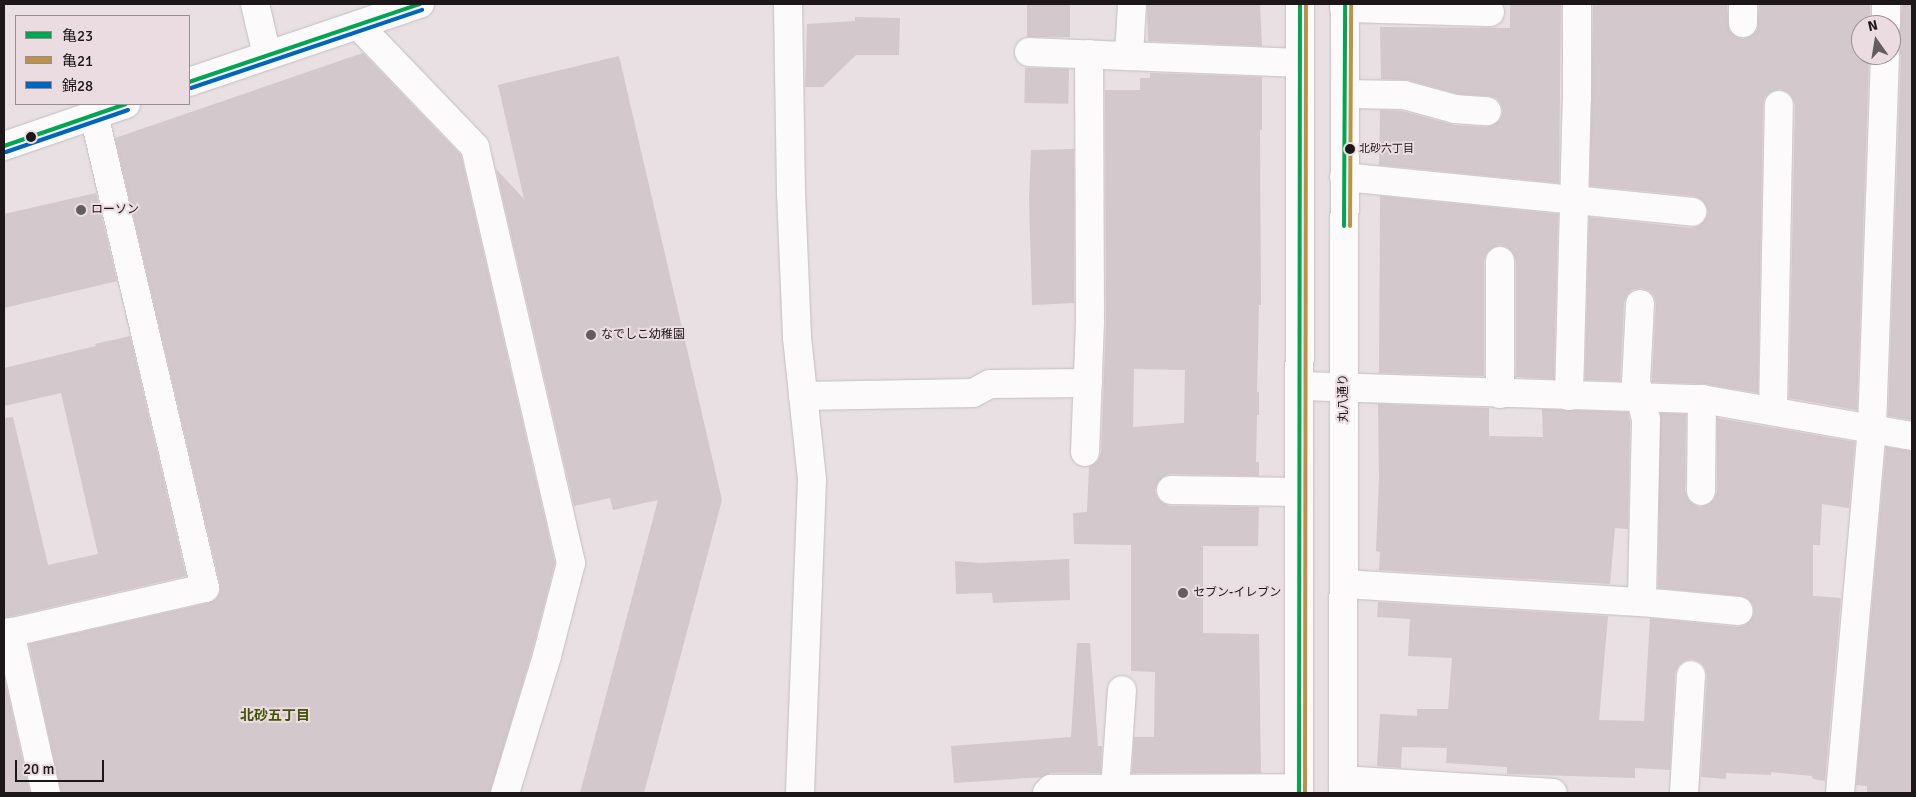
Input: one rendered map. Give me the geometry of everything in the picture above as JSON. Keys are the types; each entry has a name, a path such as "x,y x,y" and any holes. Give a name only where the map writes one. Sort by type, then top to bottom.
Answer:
{"street":[{"path":"255,4 267,56"},
{"path":"190,82 420,4"},
{"path":"788,4 791,193 797,337 812,480 800,793"},
{"path":"1129,56 1132,4"},
{"path":"1047,793 1051,789 1160,792 1274,787 1300,791 1300,4"},
{"path":"1569,396 1578,4"},
{"path":"1344,6 1490,12"},
{"name":"丸八通り","path":"1343,787 1344,6"},
{"path":"358,25 475,147 571,563 547,656 506,793"},
{"path":"1029,52 1299,63"},
{"path":"1085,452 1090,323 1089,54"},
{"path":"1840,793 1872,428 1885,65"},
{"path":"1344,94 1404,95 1455,109 1487,111"},
{"path":"4,146 123,105"},
{"path":"1773,411 1778,105"},
{"path":"46,793 7,633 205,588 94,115"},
{"path":"1344,177 1692,212"},
{"path":"1500,261 1500,394"},
{"path":"1640,304 1636,382 1642,398 1646,420 1642,602"},
{"path":"803,396 973,393 990,384 1088,383"},
{"path":"1300,386 1500,394 1702,399 1912,436"},
{"path":"1700,491 1702,399"},
{"path":"1171,490 1299,492"},
{"path":"1344,584 1642,602 1739,611"},
{"path":"1684,793 1691,675"},
{"path":"1113,792 1122,690"},
{"path":"1343,787 1553,793"}],"building":[{"path":"1027,4 1070,4 1070,37 1027,37"},
{"path":"1147,4 1260,4 1262,46 1148,41"},
{"path":"1510,4 1561,4 1559,183 1379,165 1380,110 1402,111 1454,125 1486,127 1500,120 1503,111 1501,104 1496,98 1458,94 1408,80 1381,79 1380,27 1510,28"},
{"path":"1593,4 1727,4 1729,30 1736,37 1743,39 1751,36 1757,30 1759,4 1870,4 1870,15 1851,15 1851,65 1869,65 1857,410 1789,398 1795,105 1792,97 1787,92 1780,89 1771,92 1765,97 1763,105 1758,393 1705,384 1652,382 1656,304 1654,296 1649,291 1641,288 1632,290 1627,295 1624,303 1620,381 1585,380 1589,217 1691,228 1698,226 1704,221 1708,213 1706,206 1694,196 1590,186"},
{"path":"1902,4 1912,4 1912,420 1888,416 1901,65"},
{"path":"855,17 900,18 899,55 856,55 823,87 805,87 807,24 855,21"},
{"path":"363,53 461,155 555,563 532,652 490,793 61,793 29,644 208,603 216,599 220,592 220,584 115,138"},
{"path":"619,56 722,500 644,793 580,793 658,500 613,510 610,498 574,506 496,169 524,199 498,85"},
{"path":"1025,68 1069,69 1068,104 1024,103"},
{"path":"1150,73 1262,77 1262,130 1260,130 1261,305 1259,305 1257,392 1259,392 1259,415 1257,415 1256,462 1259,462 1259,476 1171,474 1164,476 1158,482 1155,490 1157,497 1163,503 1170,506 1259,507 1258,546 1203,546 1203,633 1259,634 1261,773 1132,773 1134,737 1154,737 1155,672 1131,671 1131,545 1074,544 1073,513 1087,512 1089,467 1098,461 1101,453 1106,323 1105,90 1140,90 1140,78 1150,78","holes":["1134,369 1185,370 1184,423 1133,427"]},
{"path":"1074,149 1074,303 1032,305 1029,199 1031,150"},
{"path":"96,193 117,281 4,308 4,214"},
{"path":"1380,196 1558,214 1554,379 1516,377 1516,261 1513,253 1507,247 1500,245 1492,248 1486,254 1484,261 1484,376 1379,373"},
{"path":"130,336 186,576 4,618 4,418 13,417 48,565 98,554 61,393 4,406 4,368"},
{"path":"1378,404 1489,408 1489,436 1543,437 1542,409 1628,412 1630,422 1628,529 1615,528 1610,584 1379,570 1380,552 1376,551 1379,478"},
{"path":"1660,413 1686,414 1685,491 1688,499 1700,507 1709,504 1717,492 1717,418 1855,442 1849,508 1822,504 1820,545 1813,545 1813,596 1841,598 1825,781 1813,779 1812,776 1771,772 1771,775 1726,773 1726,779 1701,777 1707,675 1705,668 1700,662 1691,659 1684,661 1678,666 1675,674 1670,770 1635,768 1635,778 1507,774 1507,767 1446,763 1447,748 1402,747 1401,768 1377,766 1380,714 1417,716 1417,709 1448,709 1452,658 1408,656 1410,619 1377,617 1378,602 1608,616 1599,720 1644,721 1650,618 1738,627 1745,625 1751,620 1754,613 1753,605 1748,599 1741,596 1658,588"},
{"path":"1886,447 1912,451 1912,793 1867,793 1867,786 1856,785"},
{"path":"1069,559 1070,600 993,603 992,593 956,594 955,561 980,563"},
{"path":"1077,643 1090,643 1098,746 1102,746 1101,773 1051,773 1043,777 954,783 951,746 1071,737"},
{"path":"4,676 30,793 4,793"}],"transit line":[{"name":"亀23","path":"190,82 420,4"},
{"name":"亀23","path":"1299,793 1300,4"},
{"name":"亀21","path":"1305,793 1306,4"},
{"name":"亀23","path":"1344,226 1345,4"},
{"name":"亀21","path":"1350,226 1351,4"},
{"name":"錦28","path":"191,88 422,10"},
{"name":"亀23","path":"4,146 123,105"},
{"name":"錦28","path":"6,152 128,110"}],"place":[{"name":"北砂六丁目","path":"1350,149"},
{"name":"ローソン","path":"81,210"},
{"name":"なでしこ幼稚園","path":"591,335"},
{"name":"セブン-イレブン","path":"1183,593"}],"district":[{"name":"北砂五丁目","path":"275,716"}]}
